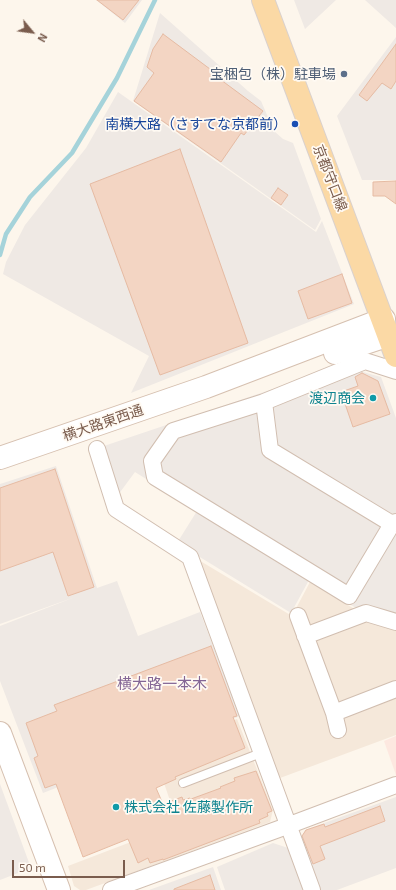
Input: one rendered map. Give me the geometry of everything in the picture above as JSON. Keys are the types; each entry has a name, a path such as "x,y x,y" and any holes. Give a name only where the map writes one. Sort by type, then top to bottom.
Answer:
{"main road":[{"name":"京都守口線","path":"263,0 396,356"}],"street":[{"name":"横大路東西通","path":"0,458 206,388 242,387 350,348 386,327"},
{"path":"264,402 270,450 394,523 349,596 155,477 152,461 173,431 264,402 365,360 396,371"},
{"path":"97,449 116,509 190,557 312,890"},
{"path":"305,636 366,613 396,622"},
{"path":"298,616 334,713 338,730"},
{"path":"334,713 396,689"},
{"path":"0,733 59,890"},
{"path":"111,890 396,785"}],"lane":[{"path":"183,784 261,753"}],"shaded area":[{"path":"96,0 142,0 125,23"},
{"path":"294,0 336,0 305,29"},
{"path":"365,0 396,0 396,28"},
{"path":"160,13 261,101 274,131 283,139 293,143 321,219 315,230 133,101"},
{"path":"396,37 396,180 362,180 337,116"},
{"path":"118,92 316,232 322,221 354,304 131,393 149,356 3,274 6,262 25,225 86,148"},
{"path":"341,366 381,377 396,418 396,617 356,608 309,580 291,613 177,543 197,511 135,472 118,495 104,446"},
{"path":"56,466 97,588 117,581 138,636 200,612 240,716 43,793 0,681 0,626 75,597 0,624 0,484"},
{"path":"197,559 292,616 310,582 356,610 396,619 396,735 280,778"},
{"path":"237,719 273,810 270,822 86,890 80,890 74,886 68,866 178,824 153,751"},
{"path":"396,736 396,775 384,741"},
{"path":"0,784 31,868 0,880"},
{"path":"396,797 396,868 337,890 319,890 300,841 305,830"},
{"path":"273,843 288,848 303,890 225,890 217,867"},
{"path":"213,867 221,890 149,890"}],"building":[{"path":"97,0 139,0 123,20"},
{"path":"163,34 263,111 244,135 241,133 221,162 134,101 154,73 147,67 153,49"},
{"path":"396,44 396,81 391,89 382,83 367,101 359,95"},
{"path":"180,149 248,343 160,375 90,184"},
{"path":"396,181 396,204 385,196 373,196 373,182"},
{"path":"278,188 288,195 281,205 271,198"},
{"path":"342,274 352,303 308,319 298,291"},
{"path":"362,373 378,381 390,414 353,427 341,392 358,386 355,377"},
{"path":"55,469 94,587 68,596 53,552 0,571 0,488"},
{"path":"211,646 237,716 233,717 245,748 175,777 176,779 156,788 163,804 182,797 183,800 191,799 221,788 220,787 235,781 234,778 256,771 272,811 267,813 268,816 259,820 260,823 163,860 150,863 148,858 138,863 128,839 83,857 56,784 45,788 34,758 38,756 26,723 57,711 54,705"},
{"path":"380,806 385,821 320,846 325,859 313,864 302,836 306,830 324,824 325,827"},
{"path":"210,875 215,890 174,890 174,889"}],"waterway":[{"path":"0,255 6,234 30,197 72,153 117,78 155,0"}],"place":[{"name":"宝梱包（株）駐車場","path":"344,74"},
{"name":"南横大路（さすてな京都前）","path":"295,124"},
{"name":"渡辺商会","path":"373,398"},
{"name":"株式会社 佐藤製作所","path":"116,807"}],"district":[{"name":"横大路一本木","path":"162,684"}]}
